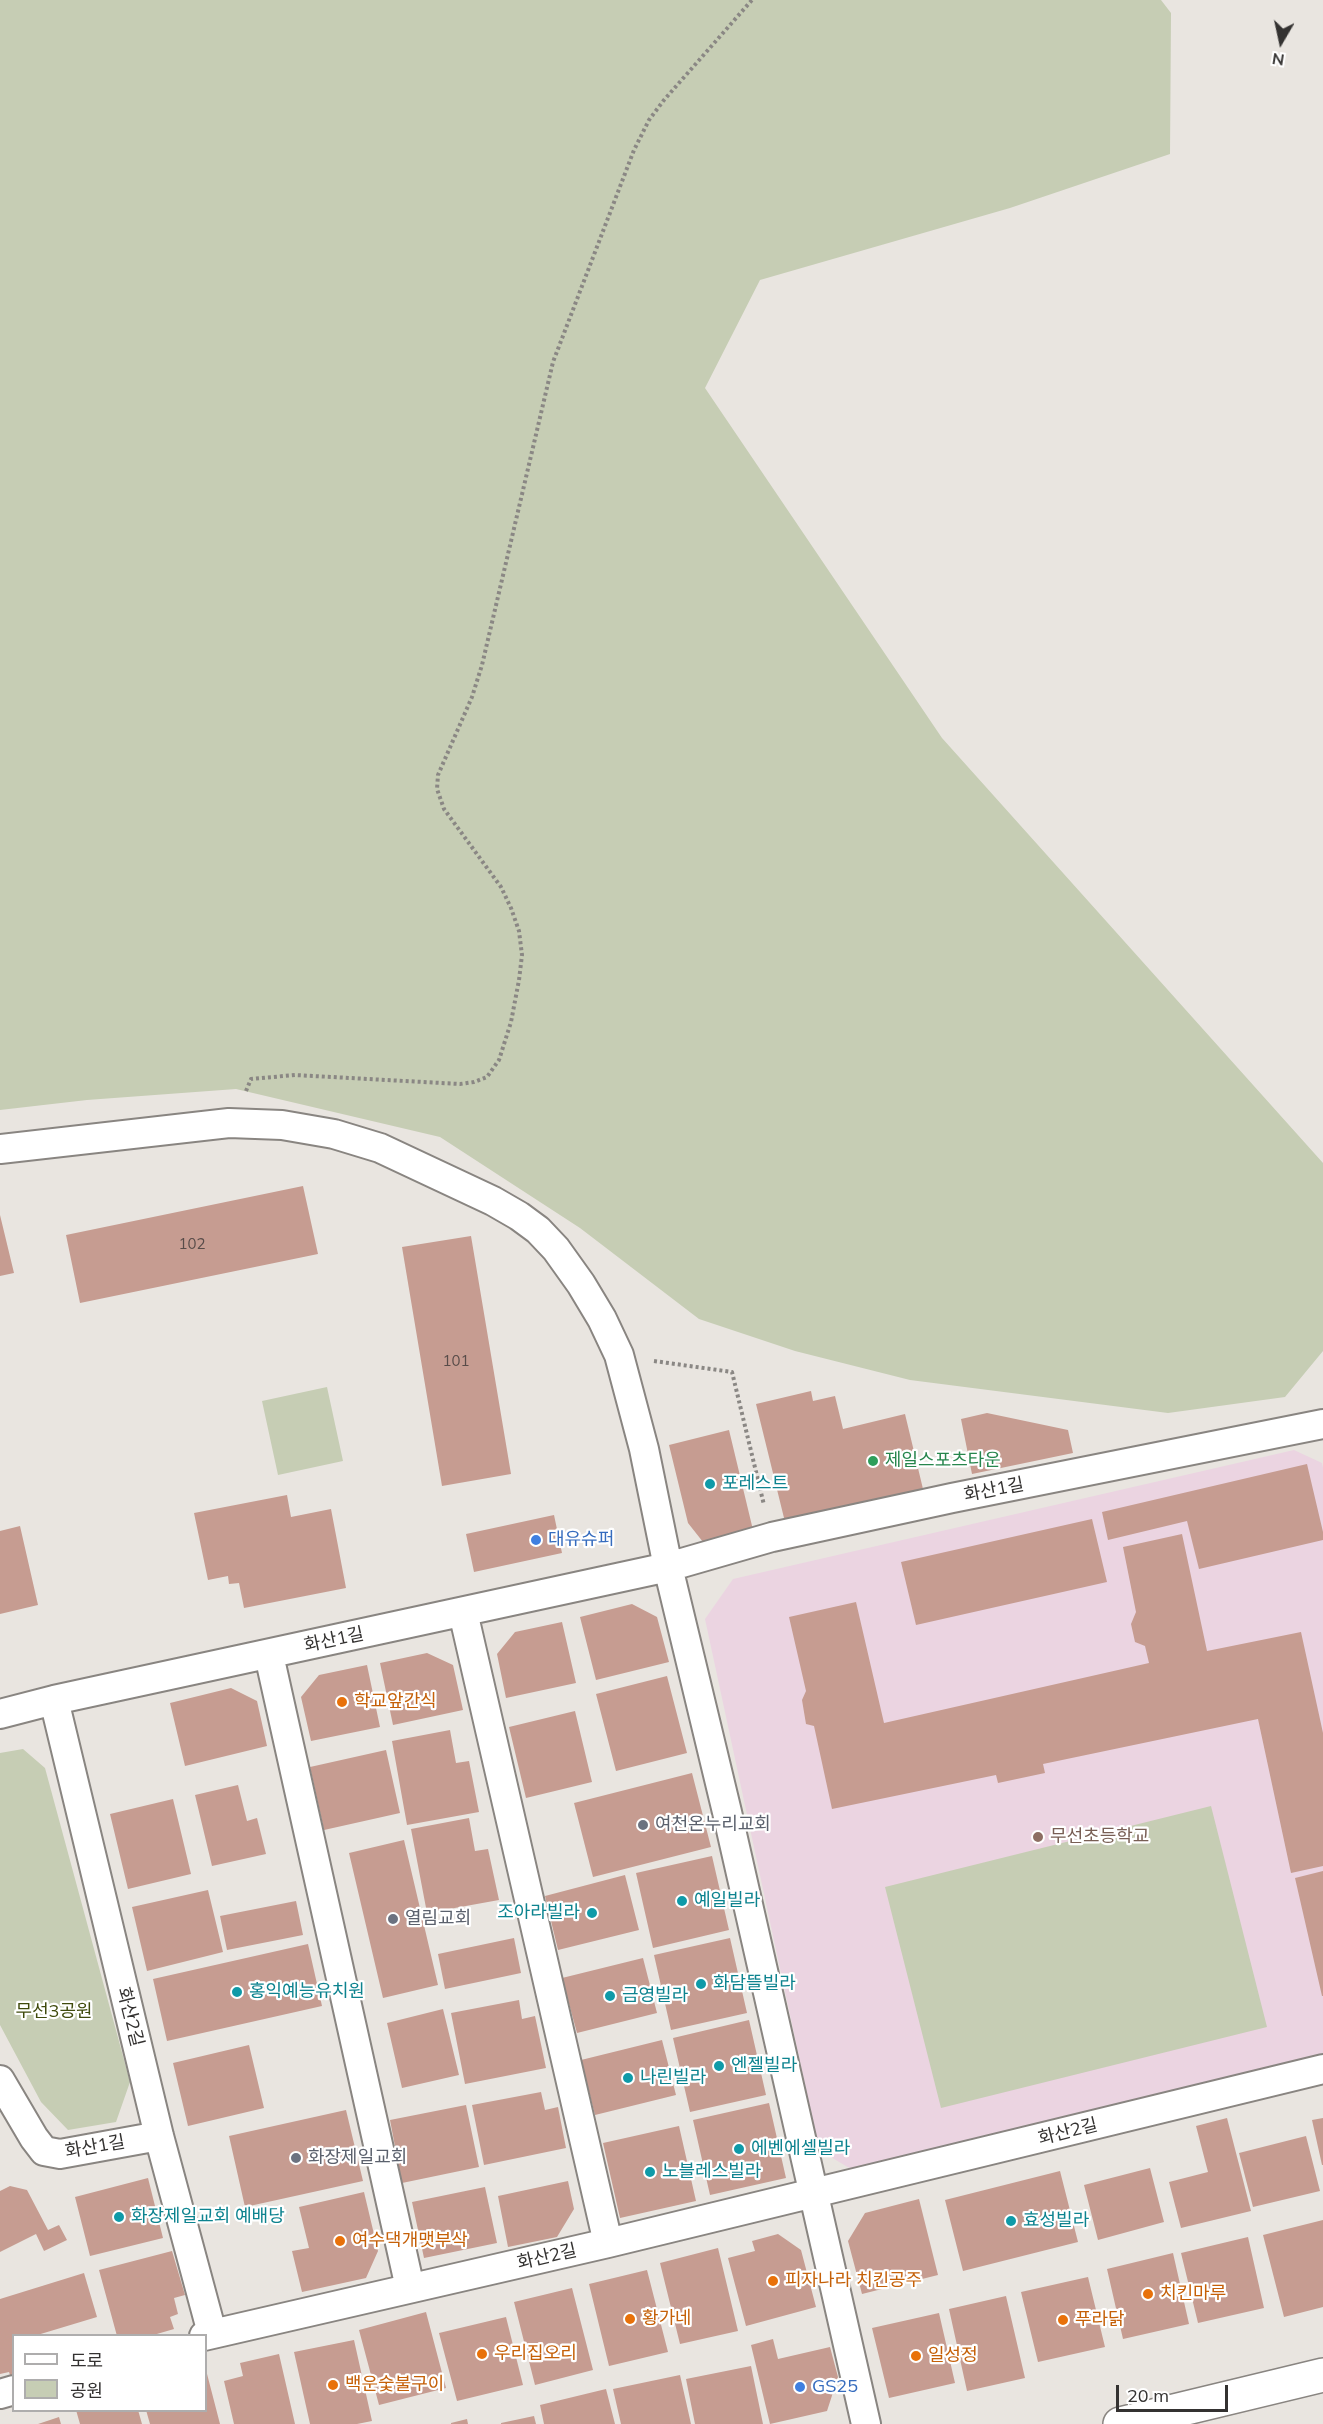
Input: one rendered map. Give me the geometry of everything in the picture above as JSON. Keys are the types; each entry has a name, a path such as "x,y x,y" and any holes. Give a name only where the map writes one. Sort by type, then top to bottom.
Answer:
{"street":[{"path":"0,1149 229,1123 282,1125 334,1134 371,1145 493,1201 538,1230 556,1249 603,1319 619,1355 644,1449 668,1567 727,1812 866,2424"},
{"name":"화산1길","path":"0,1714 54,1700 668,1567 772,1537 952,1498 1323,1424"},
{"path":"463,1612 608,2243"},
{"path":"269,1654 410,2288"},
{"name":"화산2길","path":"54,1700 208,2334 608,2243 1323,2069"},
{"name":"화산1길","path":"0,2080 33,2138 44,2151 60,2154 159,2136"},
{"path":"1120,2424 1323,2375"}],"path":[{"path":"229,1123 251,1079 295,1075 474,1083 487,1077 499,1060 511,1022 519,980 522,955 519,931 512,908 501,887 444,809 437,789 438,775 472,697 482,665 553,362 634,150 649,120 663,100 752,0"},
{"path":"619,1355 732,1372 772,1537"}],"shaded area":[{"name":"무선초등학교","path":"1294,1450 1322,1463 1323,1468 1323,2054 851,2169 819,2150 705,1619 733,1579"}],"green space":[{"path":"0,0 1161,0 1171,13 1170,154 1010,208 760,280 705,388 942,738 1323,1163 1323,1351 1285,1397 1168,1413 910,1380 795,1351 699,1319 580,1228 440,1137 236,1089 87,1100 0,1110"},
{"path":"327,1387 343,1461 278,1475 262,1401"},
{"name":"무선3공원","path":"23,1749 45,1768 130,2082 116,2122 68,2130 41,2102 0,2025 0,1753"},
{"path":"1211,1806 1267,2027 941,2108 885,1887"}],"building":[{"path":"303,1186 318,1254 80,1303 66,1235"},
{"path":"0,1215 14,1273 0,1276"},
{"path":"471,1236 511,1474 442,1486 402,1247"},
{"path":"811,1391 813,1401 835,1396 843,1429 905,1414 923,1489 785,1522 756,1404"},
{"path":"987,1413 1068,1430 1073,1453 972,1474 961,1419"},
{"name":"포레스트","path":"729,1430 753,1530 703,1542 688,1523 669,1445"},
{"path":"1307,1464 1323,1540 1199,1569 1187,1521 1108,1540 1102,1512"},
{"path":"287,1495 291,1517 331,1509 346,1588 244,1608 239,1583 229,1584 228,1576 208,1580 194,1513"},
{"path":"554,1515 562,1553 474,1572 466,1534"},
{"path":"1092,1519 1107,1582 916,1625 901,1562"},
{"path":"20,1526 38,1605 0,1614 0,1531"},
{"name":"무선초등학교","path":"1182,1534 1207,1651 1301,1632 1323,1733 1323,1866 1291,1873 1258,1719 1043,1764 1045,1773 998,1783 996,1775 832,1809 814,1726 806,1724 802,1700 806,1691 789,1617 856,1602 884,1723 1149,1663 1145,1646 1135,1642 1131,1624 1136,1612 1123,1547"},
{"path":"632,1604 657,1617 669,1662 596,1680 580,1617"},
{"path":"562,1622 576,1683 506,1698 497,1654 515,1632"},
{"path":"427,1653 453,1665 463,1710 393,1725 380,1663"},
{"path":"367,1665 380,1727 311,1741 301,1697 319,1675"},
{"path":"667,1676 687,1753 616,1771 596,1694"},
{"path":"231,1688 257,1701 267,1746 185,1766 170,1703"},
{"path":"575,1711 592,1782 526,1798 509,1727"},
{"path":"450,1730 456,1763 469,1761 479,1812 407,1825 392,1741"},
{"path":"386,1750 400,1813 324,1830 310,1767"},
{"name":"여천온누리교회","path":"692,1773 711,1847 593,1877 574,1803"},
{"path":"238,1785 247,1821 257,1818 266,1854 212,1866 195,1795"},
{"path":"173,1799 191,1874 128,1889 110,1814"},
{"path":"469,1818 475,1851 488,1849 499,1900 427,1913 411,1829"},
{"name":"열림교회","path":"404,1840 438,1985 383,1998 349,1853"},
{"name":"예일빌라","path":"712,1856 729,1930 653,1948 636,1873"},
{"path":"1323,1871 1323,1996 1322,1996 1295,1878"},
{"name":"조아라빌라","path":"625,1875 639,1930 558,1950 545,1896"},
{"path":"208,1890 223,1952 147,1971 132,1907"},
{"path":"296,1901 303,1935 227,1950 220,1916"},
{"path":"514,1938 521,1973 445,1989 438,1954"},
{"name":"화담뜰빌라","path":"730,1938 747,2013 671,2030 654,1955"},
{"name":"홍익예능유치원","path":"308,1944 322,2006 167,2041 153,1979"},
{"name":"금영빌라","path":"643,1958 657,2013 577,2033 562,1978"},
{"path":"519,2000 522,2019 535,2016 546,2068 465,2084 451,2013"},
{"path":"443,2009 459,2075 402,2088 387,2023"},
{"name":"엔젤빌라","path":"749,2020 766,2095 690,2112 673,2038"},
{"name":"나린빌라","path":"662,2040 676,2095 595,2115 581,2060"},
{"path":"249,2045 264,2108 188,2126 173,2063"},
{"path":"541,2092 545,2110 558,2107 566,2148 484,2165 472,2105"},
{"name":"에벤에셀빌라","path":"769,2103 786,2178 710,2195 693,2120"},
{"path":"466,2105 479,2167 402,2183 390,2120"},
{"name":"화장제일교회","path":"346,2110 363,2181 245,2207 229,2136"},
{"path":"1227,2118 1251,2211 1181,2228 1169,2182 1208,2172 1196,2126"},
{"path":"1323,2118 1323,2165 1322,2165 1312,2120"},
{"name":"노블레스빌라","path":"679,2126 696,2201 620,2218 603,2143"},
{"path":"1306,2136 1320,2191 1253,2207 1239,2153"},
{"path":"1150,2168 1164,2222 1098,2240 1084,2185"},
{"name":"효성빌라","path":"1060,2171 1078,2242 963,2271 945,2200"},
{"name":"화장제일교회 예배당","path":"148,2178 163,2238 90,2256 75,2197"},
{"path":"568,2181 574,2209 557,2237 508,2247 498,2196"},
{"path":"10,2186 27,2190 48,2230 59,2225 67,2240 44,2251 36,2234 0,2252 0,2191"},
{"path":"485,2187 497,2243 424,2258 412,2202"},
{"path":"364,2192 378,2251 366,2278 302,2292 292,2251 309,2248 299,2207"},
{"path":"919,2199 938,2275 862,2294 848,2241 865,2213"},
{"path":"1323,2220 1323,2307 1284,2317 1263,2235"},
{"path":"778,2234 801,2250 816,2307 746,2326 728,2258 755,2251 752,2241"},
{"path":"1248,2237 1264,2308 1198,2323 1181,2253"},
{"path":"718,2248 738,2331 680,2344 660,2263"},
{"path":"172,2251 185,2295 174,2298 178,2314 170,2317 174,2329 157,2334 116,2334 99,2270"},
{"path":"1173,2253 1189,2324 1123,2339 1107,2269"},
{"path":"647,2270 668,2352 609,2366 589,2284"},
{"path":"84,2273 97,2317 41,2334 12,2334 11,2378 9,2372 0,2374 0,2299"},
{"path":"1088,2277 1105,2347 1038,2362 1021,2292"},
{"path":"572,2288 593,2370 535,2385 514,2302"},
{"path":"1006,2296 1025,2378 967,2391 949,2309"},
{"path":"426,2312 446,2388 379,2405 359,2330"},
{"path":"939,2313 955,2383 889,2398 872,2328"},
{"path":"506,2317 523,2385 457,2401 439,2333"},
{"path":"773,2339 778,2359 830,2347 838,2377 827,2411 770,2424 751,2345"},
{"path":"354,2340 372,2421 357,2424 310,2424 294,2352"},
{"path":"279,2354 295,2424 234,2424 224,2381 243,2376 240,2363"},
{"path":"751,2366 763,2424 695,2424 686,2379"},
{"path":"207,2374 220,2424 150,2424 147,2412 207,2412"},
{"path":"680,2375 691,2424 621,2424 613,2389"},
{"path":"606,2389 615,2424 544,2424 540,2405"},
{"path":"77,2412 139,2412 142,2424 80,2424"},
{"path":"534,2416 536,2424 501,2424 501,2423"},
{"path":"59,2417 61,2424 38,2424"},
{"path":"467,2419 468,2424 451,2424 451,2423"}],"place":[{"name":"제일스포츠타운","path":"873,1461"},
{"name":"포레스트","path":"710,1484"},
{"name":"대유슈퍼","path":"536,1540"},
{"name":"학교앞간식","path":"342,1702"},
{"name":"여천온누리교회","path":"643,1825"},
{"name":"무선초등학교","path":"1038,1837"},
{"name":"예일빌라","path":"682,1901"},
{"name":"조아라빌라","path":"592,1913"},
{"name":"열림교회","path":"393,1919"},
{"name":"화담뜰빌라","path":"701,1984"},
{"name":"홍익예능유치원","path":"237,1992"},
{"name":"금영빌라","path":"610,1996"},
{"name":"엔젤빌라","path":"719,2066"},
{"name":"나린빌라","path":"628,2078"},
{"name":"에벤에셀빌라","path":"739,2149"},
{"name":"화장제일교회","path":"296,2158"},
{"name":"노블레스빌라","path":"650,2172"},
{"name":"화장제일교회 예배당","path":"119,2217"},
{"name":"효성빌라","path":"1011,2221"},
{"name":"여수댁개맷부삭","path":"340,2241"},
{"name":"피자나라 치킨공주","path":"773,2281"},
{"name":"치킨마루","path":"1148,2294"},
{"name":"황가네","path":"630,2319"},
{"name":"푸라닭","path":"1063,2320"},
{"name":"우리집오리","path":"482,2354"},
{"name":"일성정","path":"916,2356"},
{"name":"백운숯불구이","path":"333,2385"},
{"name":"GS25","path":"800,2387"}]}
